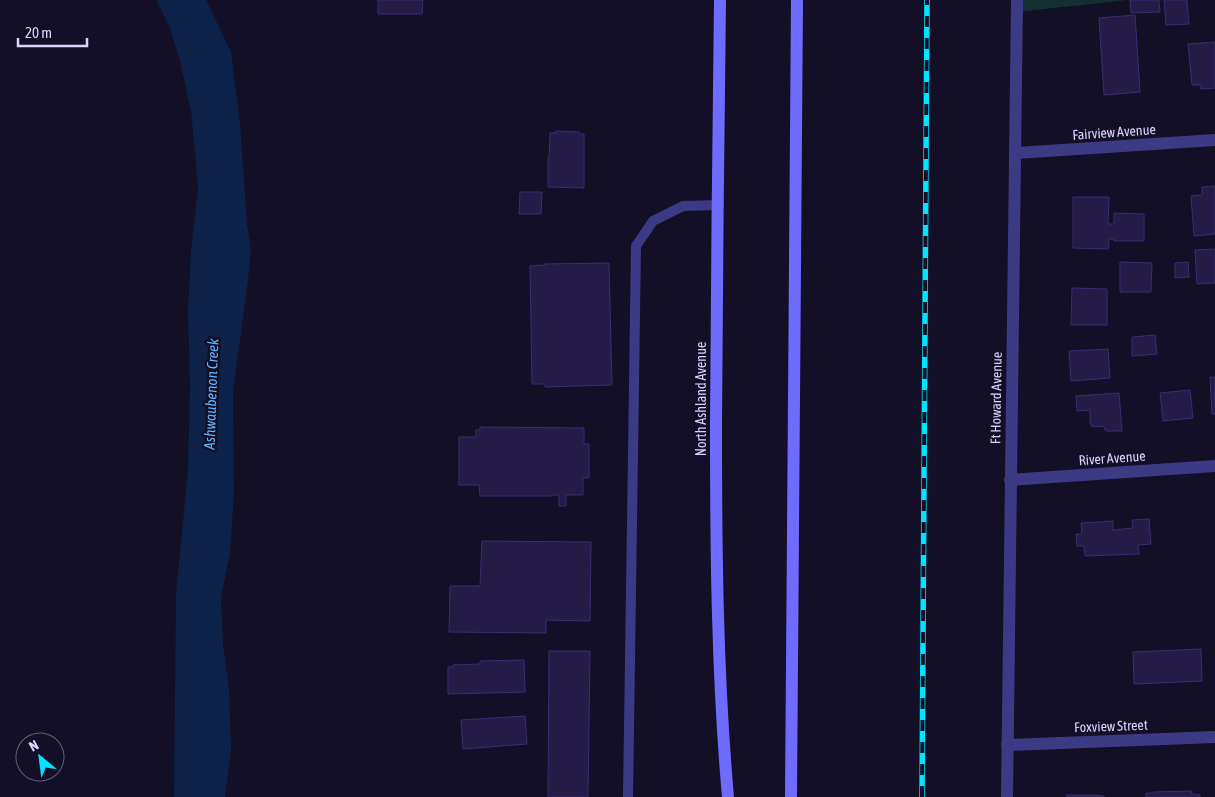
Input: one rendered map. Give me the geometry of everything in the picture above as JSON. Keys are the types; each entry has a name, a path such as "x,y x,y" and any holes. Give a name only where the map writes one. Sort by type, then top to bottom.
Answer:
{"main road":[{"name":"North Ashland Avenue","path":"720,0 716,548 723,740 728,797"},
{"path":"792,797 797,0"}],"street":[{"name":"Ft Howard Avenue","path":"1006,797 1017,0"},
{"name":"Fairview Avenue","path":"1015,153 1215,140"},
{"name":"River Avenue","path":"1010,480 1215,466"},
{"name":"Foxview Street","path":"1007,745 1215,737"}],"lane":[{"path":"628,797 636,246 653,221 683,206 718,205"}],"green space":[{"path":"1017,0 1128,0 1017,12"}],"water":[{"name":"Ashwaubenon Creek","path":"156,0 206,0 231,52 240,124 247,224 251,249 233,391 234,492 230,553 221,598 223,644 229,689 231,751 225,797 174,797 176,594 188,470 190,385 188,311 191,251 198,187 191,111 180,61 170,28"}],"building":[{"path":"378,0 423,0 422,14 378,14"},
{"path":"1130,0 1159,0 1160,12 1131,13"},
{"path":"1164,0 1187,0 1189,24 1166,25"},
{"path":"1135,15 1140,92 1104,95 1099,18"},
{"path":"1215,42 1215,88 1201,89 1201,85 1192,85 1188,44"},
{"path":"556,131 584,134 584,188 548,187 550,133 556,133"},
{"path":"1215,186 1215,234 1194,236 1191,196 1202,195 1202,187"},
{"path":"520,192 542,192 541,214 519,214"},
{"path":"1073,197 1109,197 1108,224 1114,224 1114,213 1144,214 1144,241 1114,241 1114,239 1109,239 1108,249 1073,248"},
{"path":"1215,249 1215,283 1197,284 1195,250"},
{"path":"1120,262 1152,263 1151,292 1120,292"},
{"path":"1188,262 1189,277 1175,278 1175,263"},
{"path":"609,263 612,385 545,387 545,384 532,384 530,266"},
{"path":"1072,288 1107,289 1107,325 1071,325"},
{"path":"1155,335 1157,354 1132,356 1132,337"},
{"path":"1108,349 1110,378 1071,381 1069,351"},
{"path":"1210,377 1215,377 1215,414 1212,414"},
{"path":"1190,390 1193,418 1163,421 1160,393"},
{"path":"1119,393 1122,431 1106,431 1103,426 1092,427 1092,424 1090,424 1090,410 1077,411 1076,396"},
{"path":"480,427 584,428 584,444 589,444 589,478 583,478 583,495 566,495 566,506 559,506 559,495 480,496 479,485 459,485 459,437 476,437 476,430 480,430"},
{"path":"1149,519 1151,544 1138,545 1139,554 1085,556 1084,546 1077,546 1076,534 1082,534 1081,523 1113,521 1113,530 1133,528 1132,520"},
{"path":"482,541 591,542 590,621 546,620 546,633 449,632 450,586 480,586"},
{"path":"1201,649 1202,681 1134,684 1133,652"},
{"path":"549,651 590,651 588,797 548,797"},
{"path":"524,660 525,692 448,694 448,667 453,667 453,665 480,664 480,661"},
{"path":"525,716 527,744 463,749 461,720"},
{"path":"1191,791 1192,794 1200,795 1200,797 1146,797 1146,793 1153,792"},
{"path":"1067,795 1094,795 1104,797 1067,797"}],"railway":[{"path":"922,797 927,0"}]}
